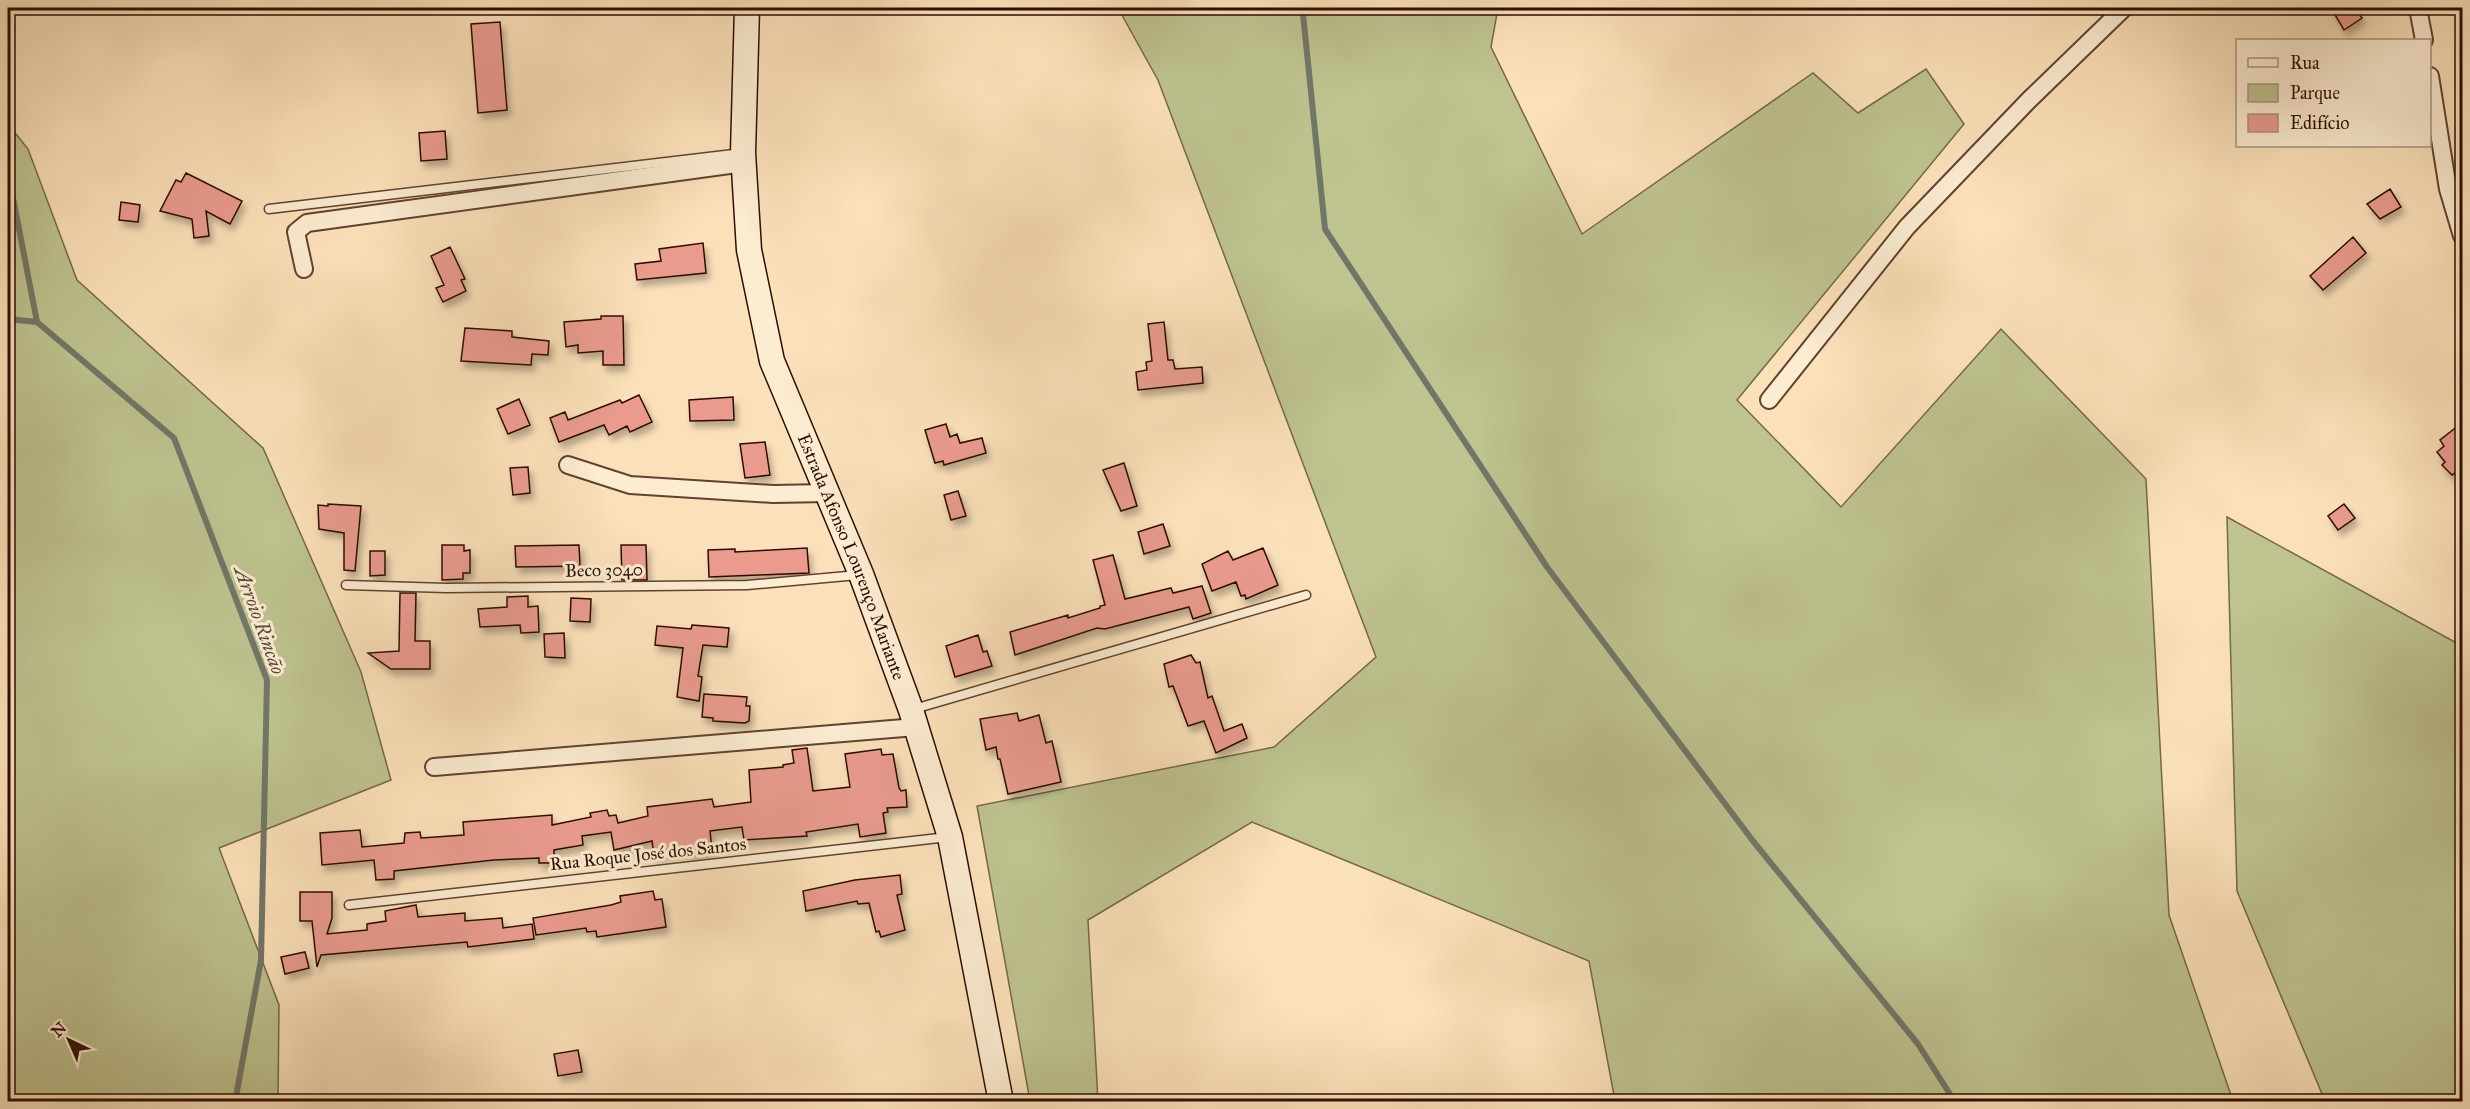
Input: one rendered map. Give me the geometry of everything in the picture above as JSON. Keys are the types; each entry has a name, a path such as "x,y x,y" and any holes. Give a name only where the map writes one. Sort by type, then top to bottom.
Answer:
{"main road":[{"name":"Estrada Afonso Lourenço Mariante","path":"747,8 743,158 749,250 772,360 861,574 913,719 950,837 1001,1101"}],"street":[{"path":"1769,400 1907,227 2029,100 2124,8"},
{"path":"2418,8 2424,39"},
{"path":"2431,82 2448,189 2463,236"},
{"path":"304,269 296,232 307,224 743,158"},
{"path":"568,465 630,485 773,494 827,493"},
{"path":"434,767 913,719"}],"lane":[{"path":"269,209 743,158"},
{"name":"Beco 3040","path":"346,585 447,588 747,585 861,574"},
{"path":"913,719 1305,595"},
{"name":"Rua Roque José dos Santos","path":"349,905 950,837"}],"green space":[{"path":"1118,8 1498,8 1491,47 1582,234 1813,73 1858,113 1926,69 1964,124 1737,400 1841,507 2001,329 2146,479 2169,915 2233,1101 1615,1101 1589,961 1252,822 1088,920 1098,1101 1030,1101 977,806 1274,747 1376,657 1158,80"},
{"path":"8,124 28,149 77,280 263,448 361,672 391,780 219,848 279,1005 278,1101 8,1101"},
{"path":"2227,517 2462,646 2462,1101 2325,1101 2237,891"}],"building":[{"path":"2331,8 2355,8 2362,18 2344,30"},
{"path":"500,22 507,110 478,113 471,24"},
{"path":"445,131 447,159 421,161 419,133"},
{"path":"186,173 242,201 230,224 206,211 209,236 194,238 192,219 160,211 176,180 181,182"},
{"path":"2390,189 2401,207 2380,219 2367,204"},
{"path":"121,202 140,205 138,222 119,220"},
{"path":"2353,237 2366,253 2323,290 2310,276"},
{"path":"703,243 706,273 637,280 635,264 661,261 659,249"},
{"path":"450,247 465,279 461,280 466,291 443,302 436,288 444,285 431,256"},
{"path":"601,316 623,316 624,365 603,365 603,351 578,353 578,345 566,347 564,322 601,319"},
{"path":"1164,322 1168,360 1173,360 1175,369 1202,367 1203,383 1138,390 1136,372 1147,370 1146,362 1152,361 1148,324"},
{"path":"465,328 512,331 512,337 549,341 548,355 532,354 531,365 461,361"},
{"path":"639,395 652,422 630,432 627,426 609,435 604,425 559,442 550,418 565,412 568,420 620,400 622,403"},
{"path":"733,397 734,420 690,421 689,400"},
{"path":"519,399 530,425 508,434 497,409"},
{"path":"2463,422 2463,468 2452,475 2442,465 2445,462 2437,452 2444,446 2440,440"},
{"path":"946,424 950,437 957,434 960,443 982,438 986,453 944,465 943,461 935,463 925,430"},
{"path":"765,442 770,475 745,478 740,444"},
{"path":"1124,463 1137,506 1121,511 1103,470"},
{"path":"528,467 530,493 513,495 510,468"},
{"path":"958,491 966,516 951,520 944,495"},
{"path":"328,504 361,506 355,571 344,570 344,533 319,529 318,505 328,506"},
{"path":"2344,504 2355,518 2338,530 2328,516"},
{"path":"1163,524 1170,546 1144,554 1138,532"},
{"path":"442,545 464,545 464,551 470,550 470,573 463,573 463,579 442,580"},
{"path":"579,545 580,566 516,567 515,546"},
{"path":"621,545 646,545 647,580 622,580"},
{"path":"807,548 809,573 709,577 708,550 735,549 735,552"},
{"path":"1263,548 1278,585 1246,599 1245,595 1241,596 1236,582 1212,591 1202,564 1228,551 1233,560"},
{"path":"370,551 385,551 385,575 370,576"},
{"path":"1113,555 1125,599 1171,588 1173,593 1202,586 1211,613 1193,619 1189,607 1105,629 1097,628 1015,655 1010,632 1068,615 1068,618 1105,605 1093,560"},
{"path":"400,593 416,593 415,641 430,641 430,669 391,669 368,653 399,651"},
{"path":"528,596 528,607 538,606 539,632 521,633 520,625 480,627 478,609 507,607 507,597"},
{"path":"571,598 591,599 590,622 570,621"},
{"path":"692,625 729,628 727,647 703,645 698,676 702,677 699,701 677,697 683,648 655,645 657,626 691,629"},
{"path":"564,633 565,658 545,657 544,634"},
{"path":"978,635 983,652 987,651 992,666 955,677 946,646"},
{"path":"1191,655 1196,663 1200,662 1208,698 1212,696 1224,731 1242,724 1247,738 1216,753 1204,721 1188,726 1173,686 1169,687 1164,664"},
{"path":"704,694 747,697 746,706 750,706 749,721 745,723 713,721 713,718 702,717"},
{"path":"1017,713 1019,721 1039,715 1046,743 1052,741 1061,782 1008,794 996,747 986,750 980,719"},
{"path":"807,748 813,791 850,787 845,754 881,749 882,755 893,754 899,788 901,791 906,790 907,807 887,808 888,812 883,813 886,833 860,837 858,824 806,832 807,836 744,840 742,827 710,831 712,851 686,854 686,850 654,855 652,841 614,850 611,832 582,836 583,845 554,850 554,863 539,863 539,858 494,860 394,871 394,879 376,880 374,860 322,865 320,833 360,830 362,847 404,843 405,833 420,832 421,838 464,835 463,822 552,815 552,825 591,817 590,813 607,810 609,816 616,815 618,823 648,816 647,807 712,799 714,807 751,802 749,770 783,767 783,765 794,763 792,750"},
{"path":"900,875 902,894 897,895 905,930 881,937 879,931 876,932 869,903 858,904 857,901 806,911 803,891 855,880"},
{"path":"653,891 655,900 662,899 666,927 597,937 596,931 587,932 586,928 536,935 533,918 611,905 621,902 620,896"},
{"path":"300,892 332,892 332,918 327,934 367,930 367,924 386,921 385,911 416,905 418,917 465,913 465,921 502,918 503,928 532,924 534,939 468,947 467,942 321,955 317,967 312,921 300,921"},
{"path":"305,952 309,968 285,974 281,957"},
{"path":"578,1050 582,1072 558,1076 554,1054"}],"waterway":[{"path":"1308,8 1303,14 1325,229 1547,567 1753,841 1918,1044 1955,1102"},
{"path":"8,172 37,322"},
{"name":"Arroio Rincão","path":"8,319 37,322 174,438 267,680 261,960 235,1102"}]}
